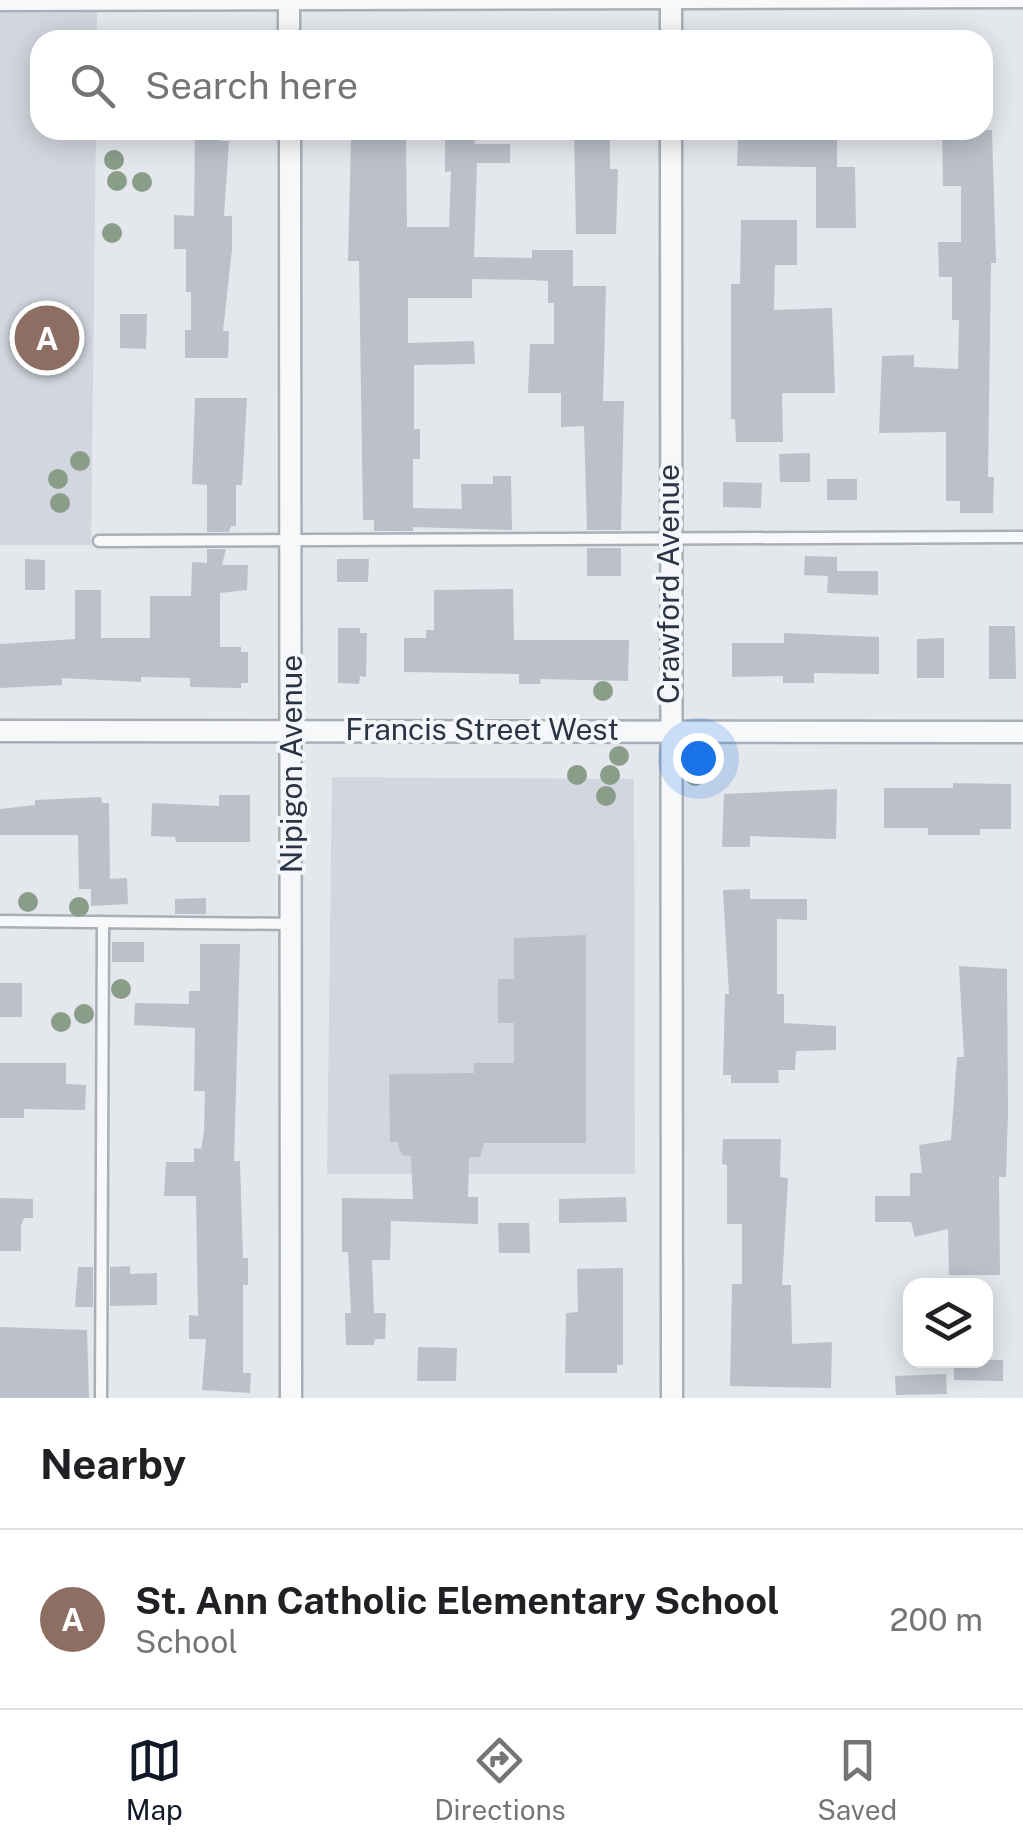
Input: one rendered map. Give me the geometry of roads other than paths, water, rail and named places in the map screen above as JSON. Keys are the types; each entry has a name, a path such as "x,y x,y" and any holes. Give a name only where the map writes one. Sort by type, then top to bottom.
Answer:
{"street":[{"path":"289,2 289,30"},
{"path":"671,2 671,30"},
{"name":"Nipigon Avenue","path":"290,140 291,1398"},
{"name":"Crawford Avenue","path":"671,140 672,1398"},
{"name":"Francis Street West","path":"0,731 1023,732"}],"lane":[{"path":"0,5 1023,2"},
{"path":"99,541 1023,537"},
{"path":"0,921 292,924"},
{"path":"101,1398 103,922"}],"place":[{"name":"St. Ann Catholic Elementary School","path":"47,338"}]}
